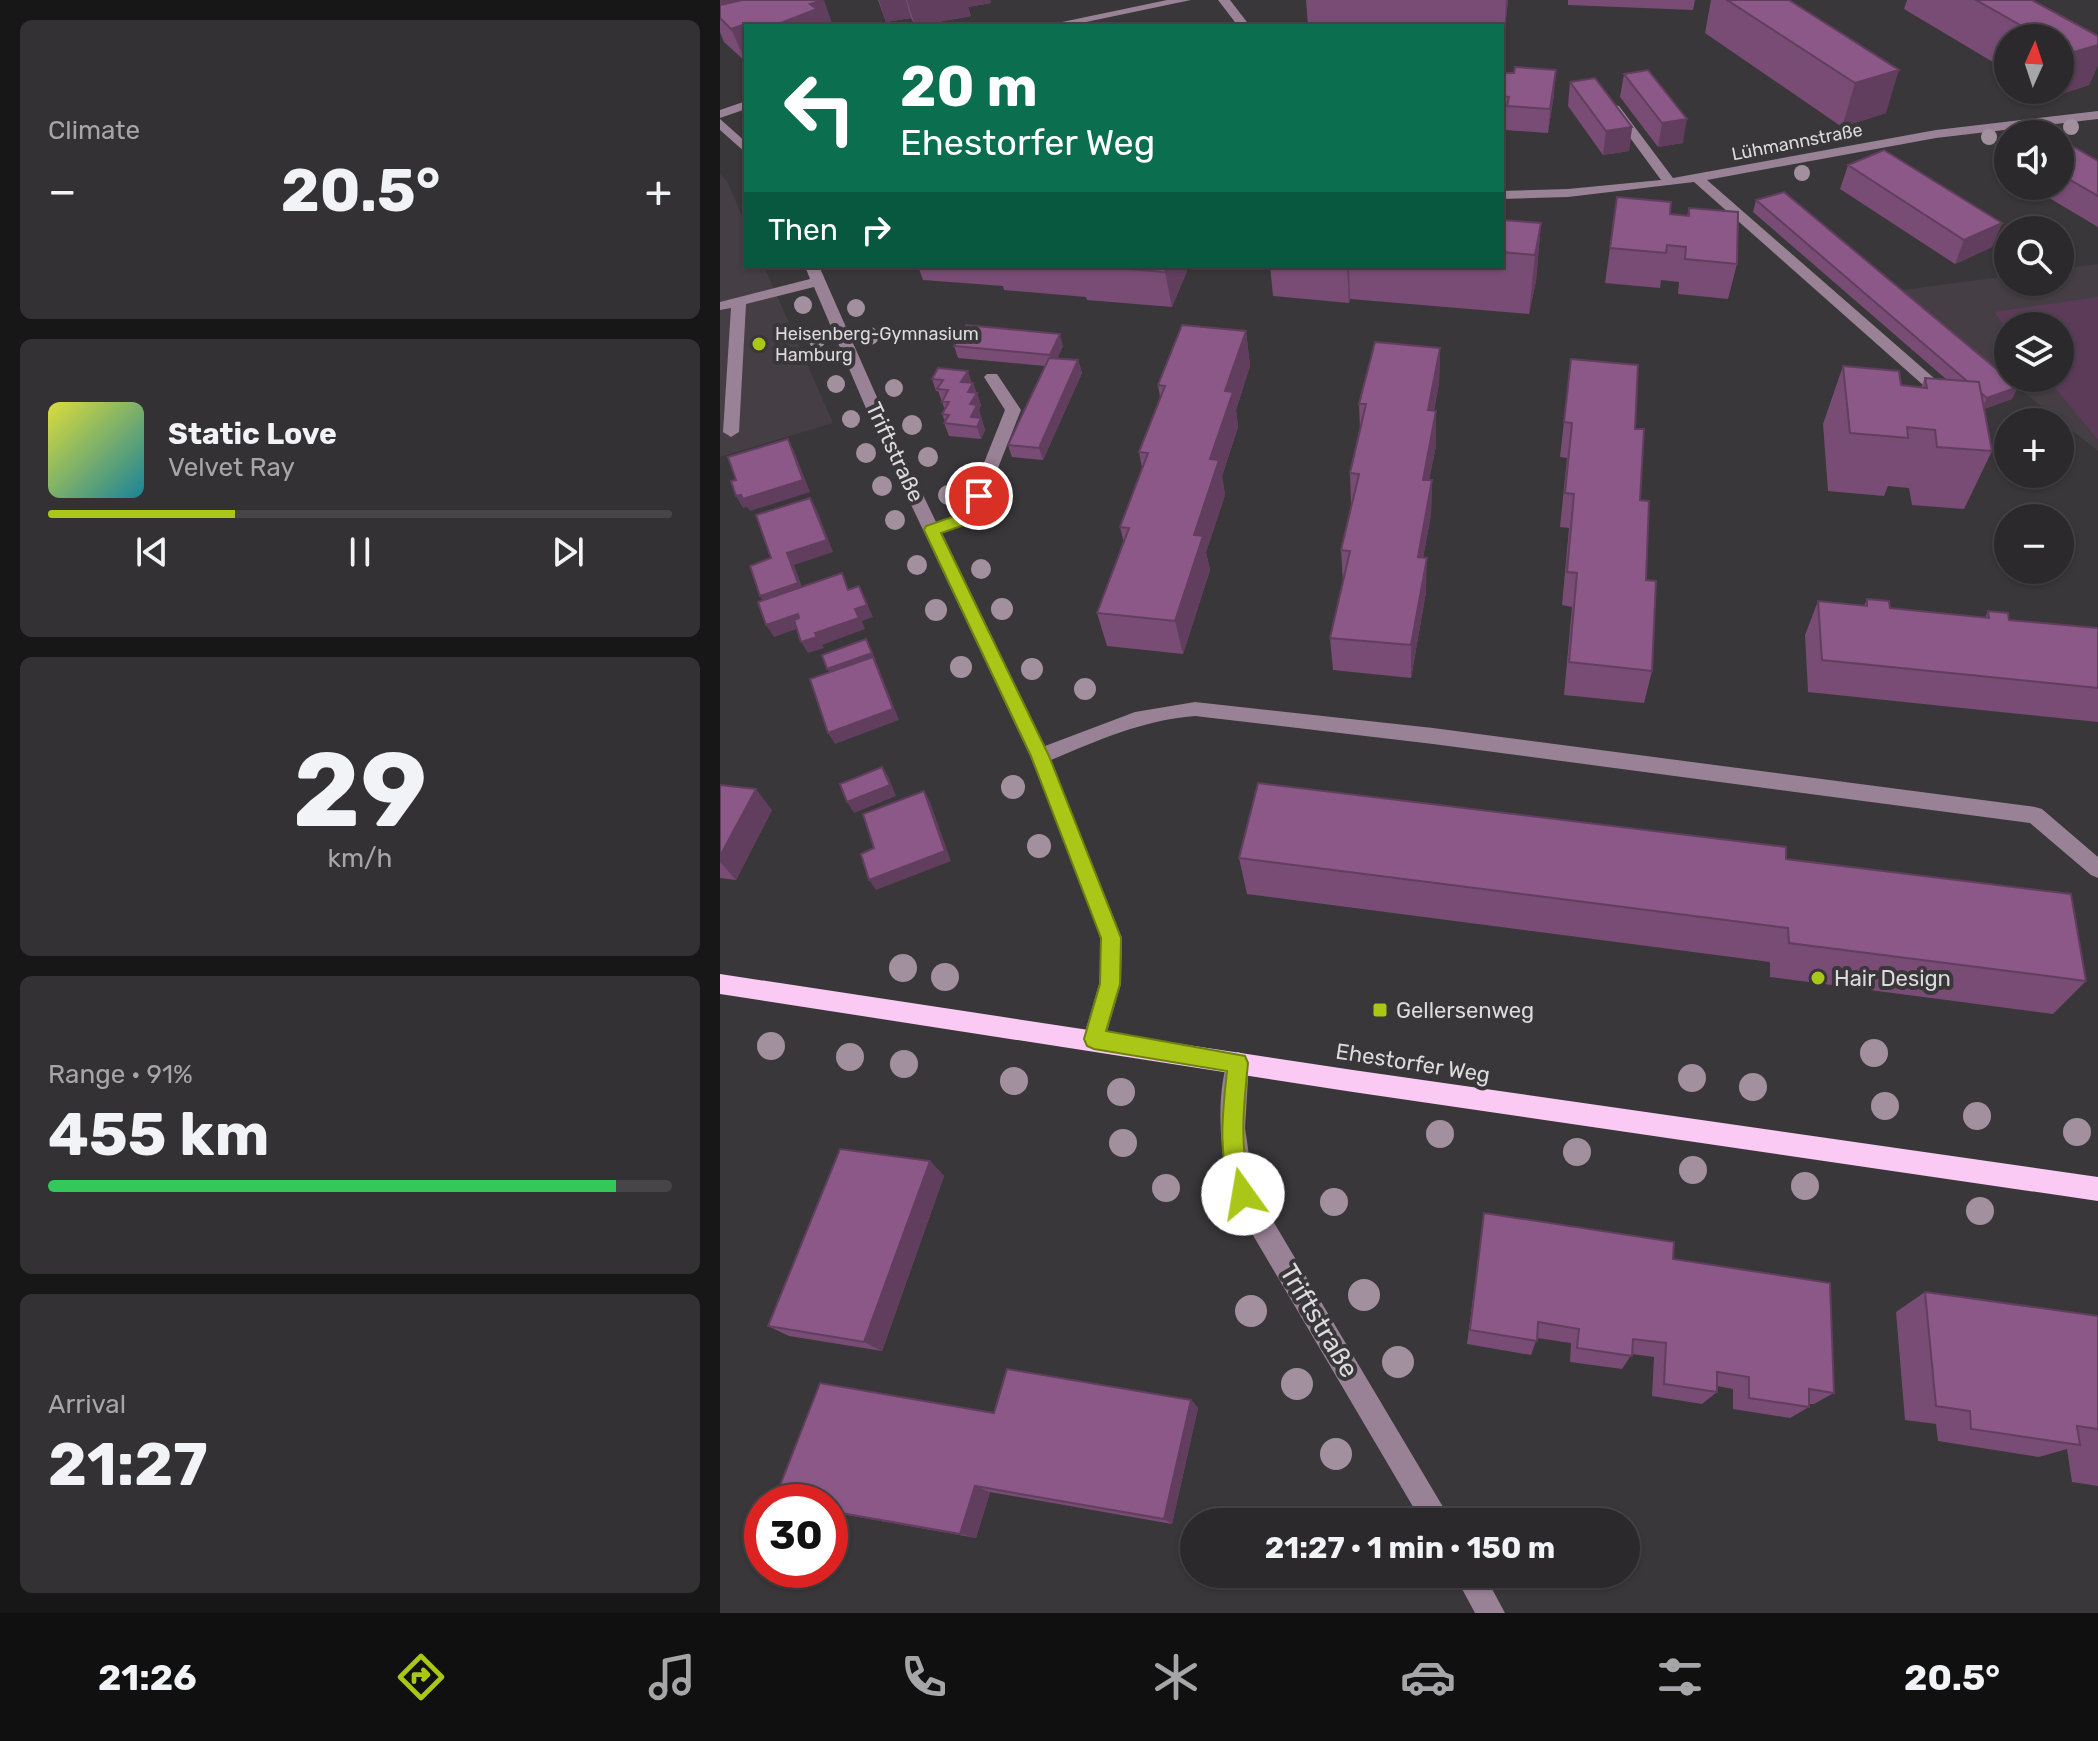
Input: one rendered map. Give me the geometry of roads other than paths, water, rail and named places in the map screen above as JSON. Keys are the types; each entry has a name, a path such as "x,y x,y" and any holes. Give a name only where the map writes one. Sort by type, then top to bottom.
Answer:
{"main road":[{"name":"Ehestorfer Weg","path":"720,984 2098,1189"}],"street":[{"path":"1059,24 1185,0"},
{"path":"1224,0 1242,24"},
{"path":"1608,100 1670,183"},
{"path":"720,114 744,106"},
{"name":"Lühmannstraße","path":"1504,195 1568,193 1670,183 1936,134 2098,115"},
{"path":"720,123 744,147"},
{"path":"1698,179 1956,406"},
{"path":"720,306 739,303 816,273"},
{"name":"Triftstraße","path":"816,273 879,420 1040,756 1111,938 1110,984 1094,1039"},
{"path":"731,432 739,303"},
{"path":"932,530 971,517 1013,410 992,377"},
{"path":"1040,756 1122,722 1171,710 1195,709 1433,736 2035,815 2098,869"},
{"name":"Triftstraße","path":"1238,1063 1231,1131 1235,1167 1243,1194 1430,1508"},
{"path":"1476,1588 1491,1613"}],"place":[{"name":"Heisenberg-Gymnasium Hamburg","path":"759,344"},
{"name":"Hair Design","path":"1818,978"},
{"name":"Gellersenweg","path":"1380,1010"}]}
